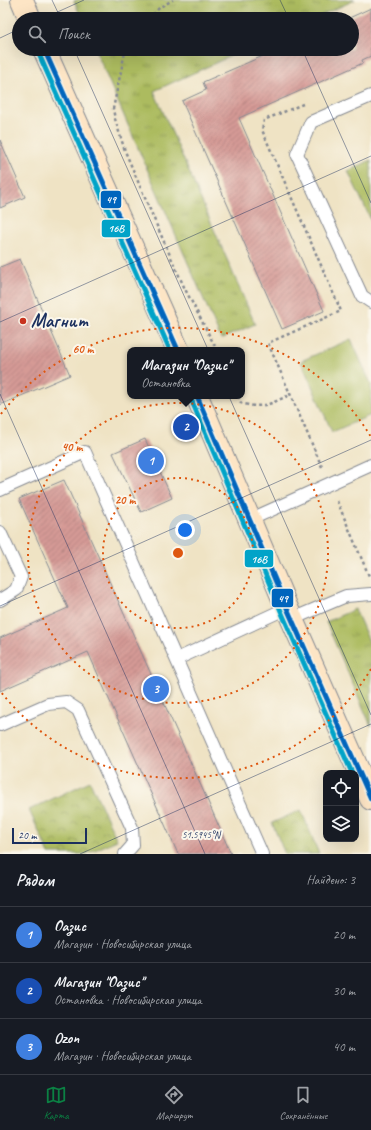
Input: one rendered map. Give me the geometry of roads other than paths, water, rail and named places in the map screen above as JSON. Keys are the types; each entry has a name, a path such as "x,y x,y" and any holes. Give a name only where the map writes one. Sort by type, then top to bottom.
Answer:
{"street":[{"path":"22,0 27,12"},
{"path":"47,56 177,347"},
{"path":"198,399 249,520 371,799"}],"lane":[{"path":"371,96 311,122 297,154 362,296 371,302"},
{"path":"0,490 85,452 262,854"},
{"path":"249,520 371,465"},
{"path":"0,532 21,577 16,590 0,600"},
{"path":"177,659 290,613 346,596 371,594"},
{"path":"0,725 48,704 66,702 78,710 132,828 133,845 125,854"}],"place":[{"name":"Магнит","path":"23,321"},
{"name":"Магазин \"Оазис\"","path":"186,427"},
{"name":"Оазис","path":"151,461"},
{"name":"Ozon","path":"156,689"}]}
